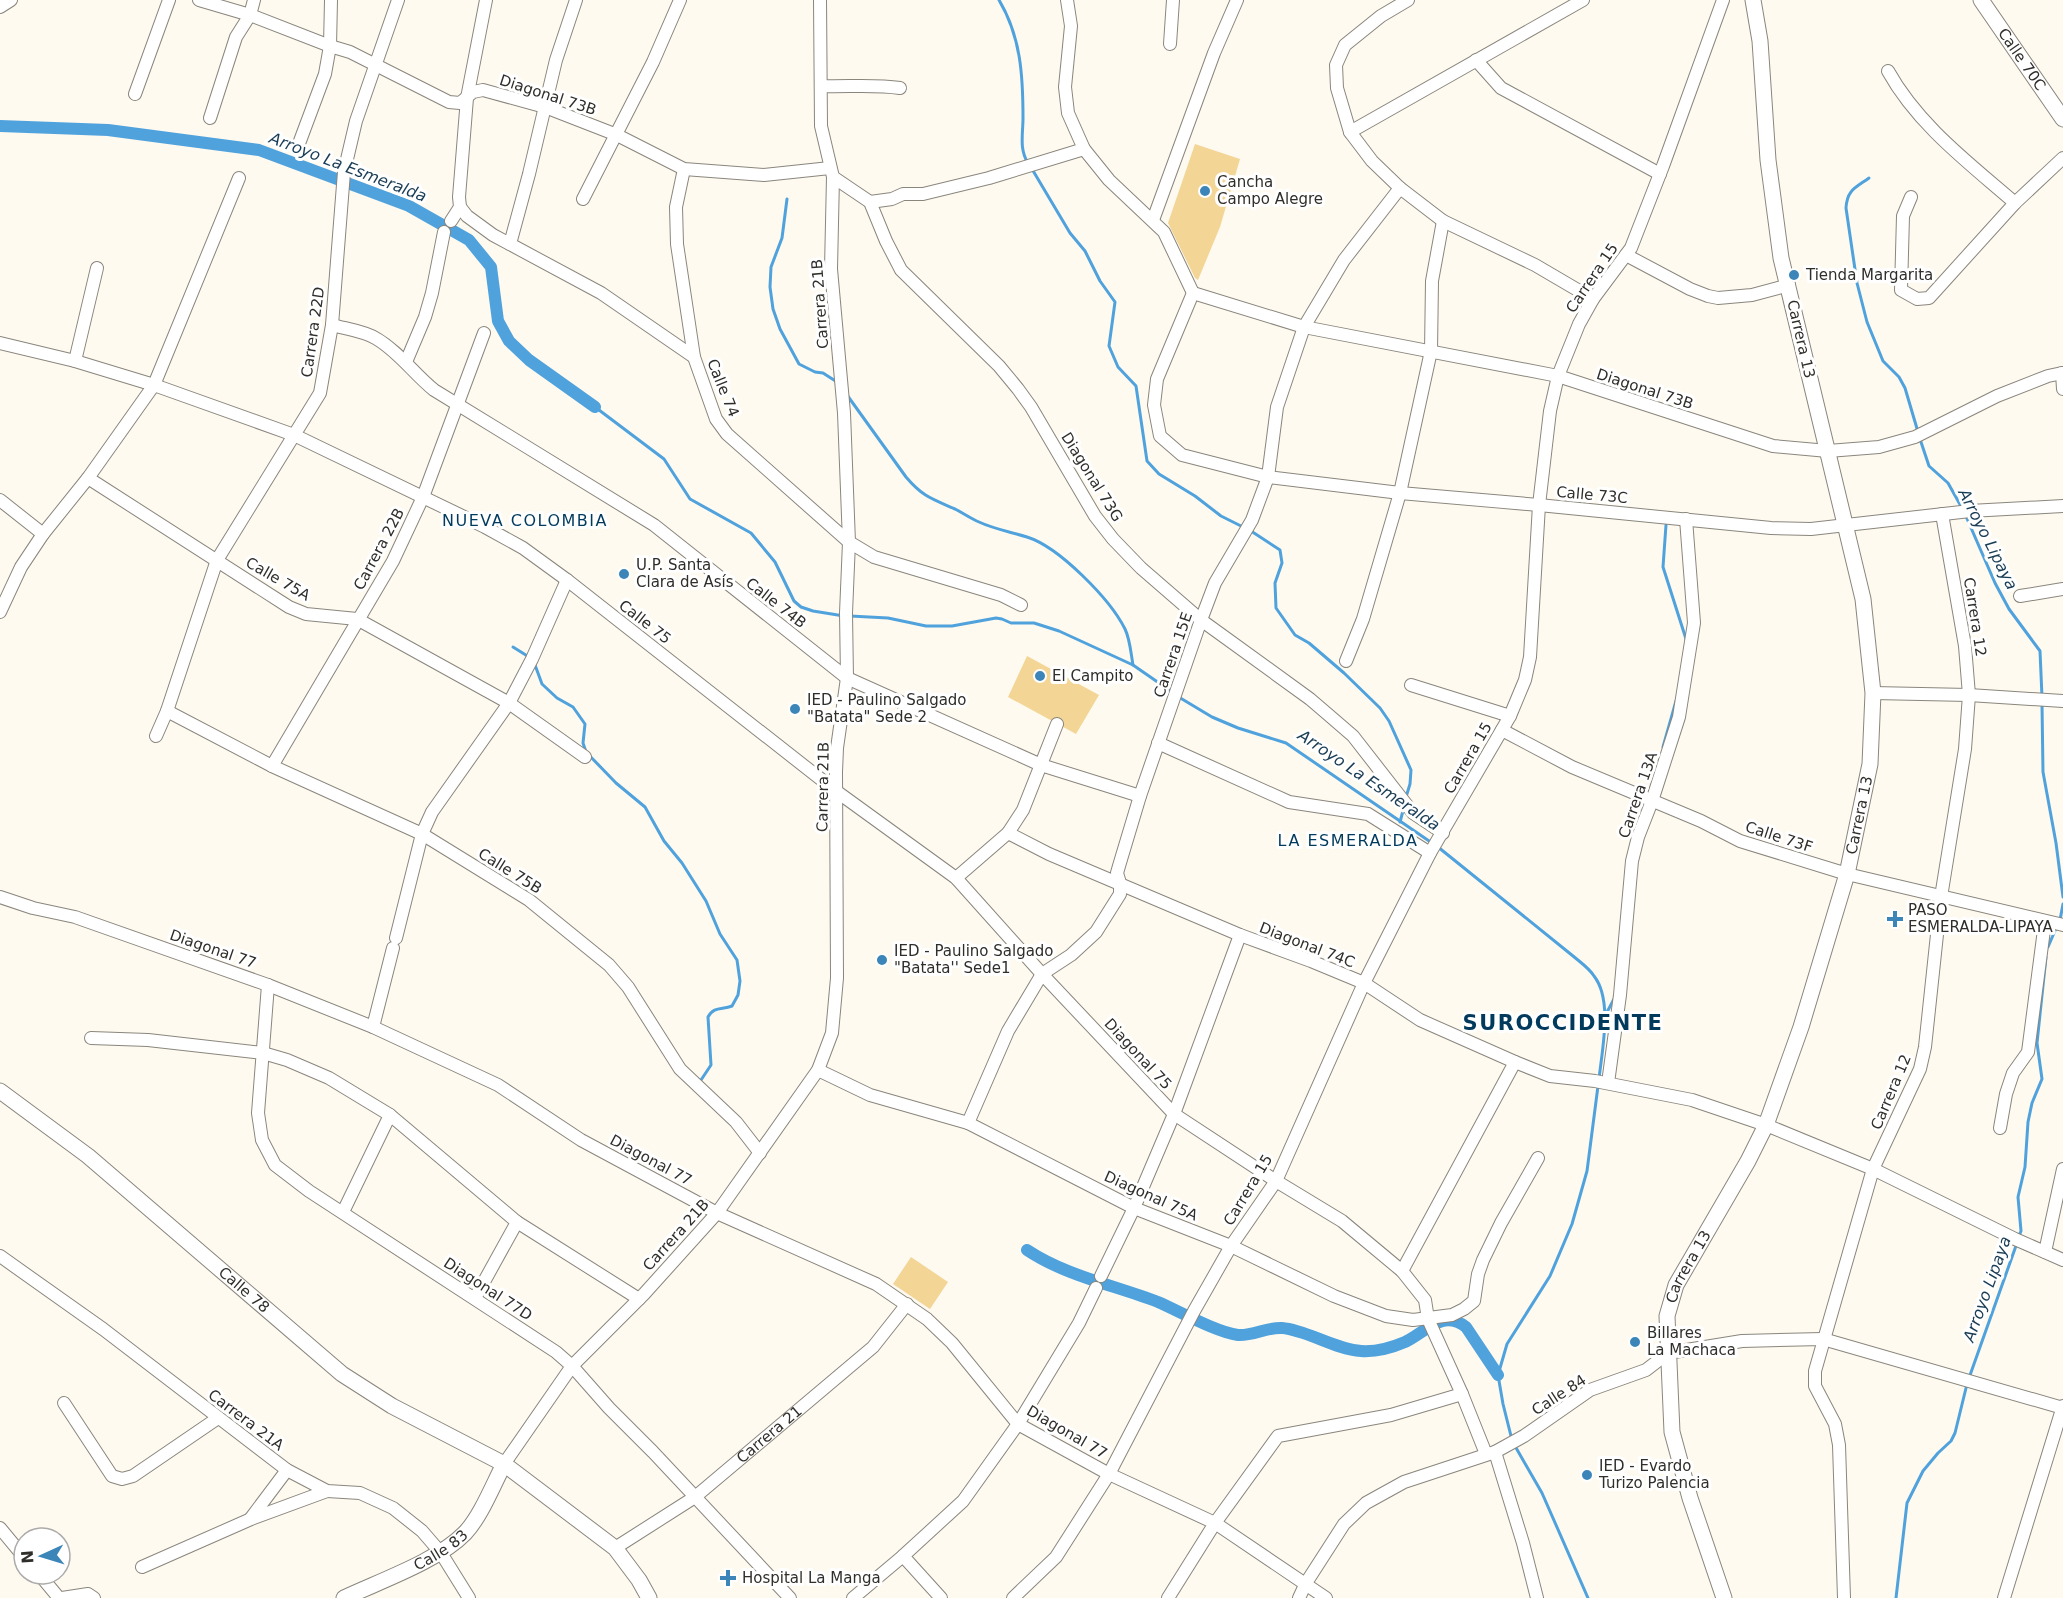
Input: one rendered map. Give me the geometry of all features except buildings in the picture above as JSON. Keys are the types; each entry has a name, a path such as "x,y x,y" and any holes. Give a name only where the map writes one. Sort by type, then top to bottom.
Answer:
{"street":[{"path":"0,7 11,0"},
{"path":"135,94 169,0"},
{"name":"Diagonal 73B","path":"199,0 250,15 350,52 448,102 460,103 473,92 483,90 545,107 616,135 684,169 764,175 832,172"},
{"path":"210,118 236,37 250,15 254,0"},
{"path":"297,149 325,74 330,46 331,0"},
{"name":"Carrera 22D","path":"156,736 167,711 217,560 320,393 332,325 344,172 356,120 398,0"},
{"path":"406,362 425,317 448,227 459,207 466,98 486,0"},
{"path":"510,244 556,60 576,0"},
{"path":"583,199 653,62 680,0"},
{"name":"Carrera 21B","path":"504,1464 572,1366 639,1299 717,1213 818,1070 832,1033 837,978 837,748 847,678 846,619 849,542 844,413 831,269 832,172 821,126 820,0"},
{"path":"1067,0 1071,26 1065,87 1068,113 1084,149 1109,180 1164,232 1193,292"},
{"path":"1170,44 1173,0"},
{"path":"1153,220 1214,53 1237,0"},
{"path":"1408,0 1381,16 1345,45 1336,65 1337,88 1350,132 1372,161 1400,188 1443,221 1535,265 1593,299"},
{"path":"1350,132 1583,0"},
{"name":"Carrera 15","path":"1013,1598 1056,1557 1109,1474 1231,1246 1276,1181 1364,983 1431,851 1510,716 1525,680 1530,657 1539,505 1550,411 1558,376 1579,324 1593,299 1631,248 1723,0"},
{"name":"Carrera 13","path":"1724,1598 1690,1498 1672,1432 1667,1316 1676,1285 1748,1161 1766,1125 1801,1027 1847,874 1869,764 1873,693 1863,599 1781,258 1769,171 1760,41 1753,0"},
{"name":"Calle 70C","path":"1981,0 2063,120"},
{"path":"1476,60 1501,88 1660,174"},
{"path":"1888,71 1910,106 1935,132 2015,203"},
{"path":"820,86 900,87"},
{"path":"832,172 870,202 892,200 903,194 924,194 989,178 1084,149"},
{"path":"1911,197 1903,216 1901,290 1917,299 1929,298 2015,203 2063,158"},
{"path":"684,169 676,207 677,244 694,357"},
{"path":"0,612 21,567 43,534 88,478 154,385 239,178"},
{"name":"Carrera 15E","path":"968,1123 1008,1031 1042,974 1071,955 1096,932 1120,894 1117,873 1140,796 1201,620 1215,583 1251,522 1268,477 1277,407 1304,327 1344,260 1400,188"},
{"name":"Diagonal 73G","path":"870,202 886,242 902,270 999,366 1018,389 1095,516 1113,539 1141,568 1201,620 1310,699 1353,736 1405,804 1443,834"},
{"name":"Calle 74","path":"459,207 467,216 493,235 601,293 694,357 716,419 727,434 849,542 874,557 1000,595 1021,605"},
{"path":"1346,661 1363,619 1400,494 1431,351 1432,280 1443,221"},
{"path":"1626,255 1701,295 1718,298 1752,295 1789,285"},
{"path":"75,361 97,267"},
{"name":"Diagonal 73B","path":"1193,292 1304,327 1558,376 1773,446 1828,452 1879,447 1919,435 1998,396 2063,372 2063,389"},
{"name":"Calle 73C","path":"1193,292 1157,379 1154,405 1160,436 1182,455 1268,477 1400,494 1771,528 1810,529 1942,514 2063,506"},
{"name":"Calle 74B","path":"332,325 375,338 406,362 425,383 654,525 847,678 1041,765 1140,796"},
{"name":"Carrera 22B","path":"272,766 393,561 423,497 484,333"},
{"name":"Calle 75","path":"0,343 75,361 154,385 294,435 359,464 485,527 523,548 567,580 836,790"},
{"name":"Calle 75A","path":"88,478 289,607 306,614 357,620 509,703 585,757"},
{"path":"0,500 43,534"},
{"name":"Carrera 12","path":"1845,1598 1839,1445 1835,1424 1815,1386 1815,1371 1873,1169 1920,1069 1926,1047 1941,897 1965,749 1969,695 1965,646 1942,514"},
{"name":"Carrera 13A","path":"1603,1082 1632,861 1679,717 1694,623 1686,519"},
{"path":"373,1027 422,834 432,812 509,703 532,659 567,580"},
{"path":"2020,596 2063,589"},
{"path":"1411,685 1510,716"},
{"path":"1873,693 1969,695 2063,701"},
{"name":"Calle 75B","path":"167,711 272,766 422,834 529,900 609,965 628,987 680,1069 736,1122 760,1153"},
{"path":"956,878 1008,833 1023,810 1057,724"},
{"name":"Calle 73F","path":"1502,730 1572,766 1701,821 1740,841 1847,874 2056,924"},
{"path":"1158,743 1289,802 1368,814 1431,851"},
{"name":"Diagonal 75","path":"836,790 956,878 1042,974 1174,1114 1342,1221 1402,1271 1425,1300 1430,1324 1490,1453 1523,1543 1538,1598"},
{"name":"Diagonal 74C","path":"1008,833 1049,854 1240,935 1364,983 1420,1020 1515,1062 1550,1076 1603,1082 1692,1100 1766,1125 1873,1169 2063,1260"},
{"name":"Diagonal 77","path":"0,897 33,908 75,917 268,985 373,1027 498,1084 581,1140 717,1213 876,1284 907,1304 952,1343 1017,1424 1109,1474 1215,1523 1326,1598"},
{"path":"2000,1128 2013,1073 2028,1052 2056,924"},
{"path":"853,1598 903,1557 963,1501 1017,1424 1079,1323 1134,1208 1174,1114 1240,935"},
{"name":"Diagonal 77D","path":"268,985 258,1113 262,1140 275,1165 309,1191 556,1352 572,1366 790,1598"},
{"path":"91,1038 148,1040 263,1053 287,1060 329,1078 390,1115 517,1222 639,1299"},
{"path":"1402,1271 1515,1062"},
{"name":"Diagonal 75A","path":"818,1070 870,1095 968,1123 1134,1208 1231,1246 1334,1296 1386,1316 1430,1324 1464,1309 1474,1301 1478,1274 1483,1260 1538,1158"},
{"name":"Calle 78","path":"0,1091 88,1156 342,1374 392,1407 504,1464"},
{"path":"343,1212 390,1115"},
{"path":"2045,1252 2063,1169"},
{"path":"475,1298 517,1222"},
{"name":"Carrera 21A","path":"0,1256 103,1329 287,1470 327,1491 360,1493 393,1508 422,1531 441,1553 469,1598"},
{"name":"Carrera 21","path":"615,1548 695,1497 873,1347 907,1304"},
{"name":"Calle 84","path":"1299,1598 1306,1583 1344,1524 1366,1503 1404,1482 1507,1446 1590,1390 1646,1370 1668,1353 1742,1341 1823,1339 2063,1407"},
{"path":"1168,1598 1215,1523 1278,1436 1391,1415 1462,1394"},
{"path":"64,1403 112,1476 122,1479 134,1476 218,1418"},
{"path":"2004,1598 2063,1407"},
{"path":"504,1464 615,1548 639,1580 649,1598"},
{"name":"Calle 83","path":"344,1598 441,1553 465,1533 473,1523 504,1464"},
{"path":"250,1520 287,1470"},
{"path":"142,1567 250,1520 327,1491"},
{"path":"0,1528 12,1542"},
{"path":"903,1557 941,1598"},
{"path":"50,1586 60,1598 88,1594 94,1598"}],"shaded area":[{"name":"Cancha Campo Alegre","path":"1195,144 1240,159 1220,227 1198,280 1168,223"},
{"name":"El Campito","path":"1027,656 1099,695 1076,734 1008,697"},
{"path":"911,1257 948,1282 930,1309 893,1284"}],"waterway":[{"path":"999,0 1012,28 1019,57 1022,87 1022,147 1028,163"},
{"name":"Arroyo La Esmeralda","path":"0,126 108,130 259,150 409,206 469,240 491,267 498,321 509,341 529,360 595,407"},
{"path":"1032,169 1115,302 1109,346 1118,367 1136,386 1147,461 1159,474 1195,496 1221,516 1245,528"},
{"name":"Arroyo Lipaya","path":"1869,178 1850,193 1846,208 1857,283 1867,322 1883,361 1899,377 1905,388 1918,432"},
{"path":"787,199 782,238 771,267 770,287 773,309 780,329 799,364 815,372 823,373 837,382"},
{"path":"847,395 906,477 923,493 973,519 1040,543 1054,551 1096,589 1125,629 1133,665"},
{"name":"Arroyo La Esmeralda","path":"595,407 664,459 690,499 751,533 775,562 794,601 801,607 844,616"},
{"name":"Arroyo Lipaya","path":"1920,439 1929,466 1948,483 1962,508"},
{"name":"Arroyo Lipaya","path":"1965,514 2009,609 2040,651 2042,697"},
{"path":"1666,525 1663,567 1686,639"},
{"path":"1251,531 1280,550 1282,563 1275,583 1276,608 1295,635 1309,643 1344,673 1380,708 1389,721 1411,770 1406,797"},
{"name":"Arroyo La Esmeralda","path":"850,616 888,618 926,626 952,626 996,618 1011,623 1034,623 1059,631 1133,665 1172,692"},
{"path":"513,647 529,657"},
{"path":"535,665 542,684 557,698 573,707 585,724 583,743 586,752 616,783 645,807 664,841 682,863 706,901 720,934 737,960 740,981 738,995 732,1006 716,1010 708,1017 711,1065 701,1080"},
{"name":"Arroyo La Esmeralda","path":"1177,696 1212,717 1286,743 1432,843"},
{"path":"1663,747 1676,701"},
{"name":"Arroyo Lipaya","path":"2042,704 2043,772 2063,897"},
{"path":"1400,822 1404,807"},
{"name":"Arroyo La Esmeralda","path":"1438,847 1590,970 1600,986 1605,1011 1599,1079"},
{"name":"Arroyo Lipaya","path":"2060,920 2063,904"},
{"name":"Arroyo Lipaya","path":"2048,947 2057,926"},
{"name":"Arroyo Lipaya","path":"2019,1236 2021,1231 2018,1197 2025,1167 2028,1122 2032,1103 2042,1079 2037,1043 2046,957"},
{"path":"1606,1014 1614,999"},
{"name":"Arroyo La Esmeralda","path":"1512,1440 1498,1375 1507,1344 1550,1276 1572,1224 1587,1171 1598,1086"},
{"name":"Arroyo Lipaya","path":"1969,1378 2017,1243"},
{"path":"1027,1250 1058,1267 1158,1302 1209,1326 1238,1335 1271,1329 1291,1329 1351,1350 1372,1351 1405,1342 1442,1321 1457,1322 1466,1327 1498,1375"},
{"name":"Arroyo Lipaya","path":"1896,1598 1907,1503 1923,1471 1951,1441 1967,1384"},
{"name":"Arroyo La Esmeralda","path":"1515,1446 1542,1493 1588,1598"}],"place":[{"name":"Cancha Campo Alegre","path":"1205,191"},
{"name":"Tienda Margarita","path":"1794,275"},
{"name":"U.P. Santa Clara de Asís","path":"624,574"},
{"name":"El Campito","path":"1040,676"},
{"name":"IED - Paulino Salgado \"Batata\" Sede 2","path":"795,709"},
{"name":"PASO ESMERALDA-LIPAYA","path":"1895,919"},
{"name":"IED - Paulino Salgado \"Batata'' Sede1","path":"882,960"},
{"name":"Billares La Machaca","path":"1635,1342"},
{"name":"IED - Evardo Turizo Palencia","path":"1587,1475"},
{"name":"Hospital La Manga","path":"728,1578"}],"district":[{"name":"NUEVA COLOMBIA","path":"525,520"},
{"name":"LA ESMERALDA","path":"1348,840"},
{"name":"SUROCCIDENTE","path":"1563,1023"}]}
